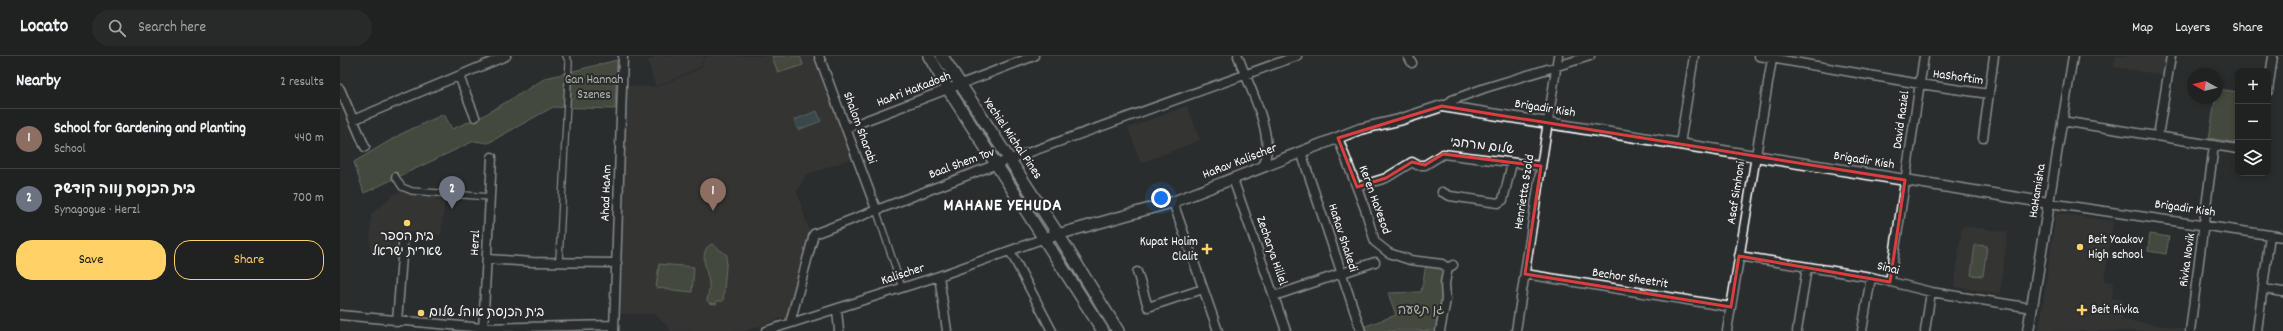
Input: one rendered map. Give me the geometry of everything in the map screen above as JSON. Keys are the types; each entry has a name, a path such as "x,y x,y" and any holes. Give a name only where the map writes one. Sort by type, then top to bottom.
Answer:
{"main road":[{"path":"929,56 948,89"},
{"path":"942,56 959,85"},
{"name":"Yechiel Michal Pines","path":"959,85 1058,234 1118,331"},
{"name":"Yechiel Michal Pines","path":"948,89 1045,238 1103,331"}],"street":[{"path":"560,261 569,62 566,56"},
{"name":"Ahad HaAm","path":"614,328 623,56"},
{"name":"Shalom Sharabi","path":"820,56 876,209"},
{"name":"HaAri HaKadosh","path":"846,128 1034,56"},
{"path":"1238,56 1267,138 1266,160 1263,166"},
{"name":"Baal Shem Tov","path":"790,323 814,234 997,164 1297,56"},
{"name":"Henrietta Szold","path":"1516,331 1558,56"},
{"path":"1444,106 1452,100 1485,88 1556,68 1590,56"},
{"path":"1680,144 1694,56"},
{"name":"HaShoftim","path":"1759,56 1772,59 1801,60 1920,84 1989,94"},
{"name":"David Raziel","path":"1890,282 1924,56"},
{"path":"1983,138 1994,56"},
{"name":"HaHamisha","path":"2028,331 2073,56"},
{"path":"2158,136 2171,56"},
{"path":"2271,70 2273,56"},
{"path":"353,120 501,57"},
{"name":"Asaf Simhoni","path":"1727,331 1754,156 1772,59"},
{"path":"459,76 474,117"},
{"path":"340,89 365,147"},
{"name":"Brigadir Kish","path":"1444,106 2049,203 2283,237"},
{"name":"HaRav Kalischer","path":"1045,238 1173,202 1360,129 1400,120 1444,106"},
{"path":"2062,121 2235,149"},
{"name":"Keren HaYesod","path":"1338,138 1357,187 1375,242 1388,253 1410,260 1450,266 1446,300 1440,331"},
{"name":"Rivka Novik","path":"2190,331 2205,226 2214,146"},
{"name":"HaRav Shakedi","path":"1301,152 1361,331"},
{"name":"שלום מרחבי","path":"1357,187 1386,178 1412,162 1417,165 1425,165 1443,154 1542,166"},
{"name":"Herzl","path":"483,329 492,157"},
{"path":"1442,192 1450,196 1498,203 1503,200 1512,163"},
{"path":"394,176 402,187 412,191 490,197"},
{"name":"Zecharya Hillel","path":"1233,179 1286,331"},
{"path":"1173,202 1218,331"},
{"path":"876,209 902,288"},
{"path":"2257,331 2264,289 2270,235"},
{"name":"Kalischer","path":"766,331 837,310 939,276 1045,238"},
{"path":"397,322 403,243"},
{"path":"1010,251 1052,331"},
{"name":"Sinai","path":"1739,256 1870,277 1931,292 2032,308"},
{"path":"487,259 532,262 560,261 617,263"},
{"path":"1274,296 1375,262"},
{"path":"1797,331 1807,267"},
{"path":"1137,272 1148,307 1203,289"},
{"name":"Bechor Sheetrit","path":"1525,274 1731,307"},
{"path":"939,276 947,331"},
{"path":"1862,331 1870,277"},
{"path":"2264,289 2283,292"},
{"path":"1925,331 1931,292"},
{"path":"837,310 840,331"},
{"path":"340,315 397,322 483,329 614,328"}],"highlighted area":[{"path":"1442,106 1905,180 1890,282 1739,256 1731,307 1525,274 1541,166 1443,154 1425,165 1412,162 1386,178 1357,187 1338,138"}],"shaded area":[{"path":"657,56 705,56 700,67 655,86 648,61"},
{"path":"708,56 813,56 851,159 806,175 797,192 809,230 787,316 745,331 672,331 655,314 618,314 627,86 657,87 701,68 704,59"},
{"path":"2116,56 2166,56 2163,75 2114,67"},
{"path":"1187,106 1200,140 1141,163 1128,128"},
{"name":"בית הספר שארית ישראל","path":"397,192 445,196 441,235 397,232 395,253 370,251 371,214"},
{"path":"2056,213 2113,221 2104,281 2114,282 2112,298 2124,300 2122,320 2184,329 2184,331 2039,331"},
{"path":"1962,226 2008,232 2000,293 1954,287"}],"green space":[{"path":"772,56 800,56 803,65 778,73"},
{"name":"Gan Hannah Szenes","path":"617,60 615,109 553,107 488,143 474,141 364,193 354,162 401,134 444,114 452,129 483,116 546,78"},
{"path":"2223,90 2235,92 2235,142 2209,138 2215,104 2223,104"},
{"path":"2150,234 2169,237 2166,254 2148,251"},
{"path":"712,244 727,255 723,301 717,301 716,304 709,303 707,300 709,285 704,262 705,251"},
{"path":"1975,245 1987,246 1983,276 1971,275"},
{"path":"659,264 694,267 692,292 656,288"},
{"name":"גן תשעה","path":"1426,265 1444,268 1443,299 1437,331 1364,331 1363,327 1396,315 1388,293 1421,292"}],"water":[{"path":"817,111 821,121 798,130 794,120"}],"place":[{"name":"בית הכנסת נווה קודשך","path":"452,209"},
{"name":"School for Gardening and Planting","path":"713,211"},
{"name":"בית הספר שארית ישראל","path":"407,223"},
{"name":"Beit Yaakov High school","path":"2080,247"},
{"name":"Kupat Holim Clalit","path":"1207,249"},
{"name":"Beit Rivka","path":"2082,310"},
{"name":"בית הכנסת אוהל שלום","path":"421,313"}],"district":[{"name":"MAHANE YEHUDA","path":"1003,207"}]}
